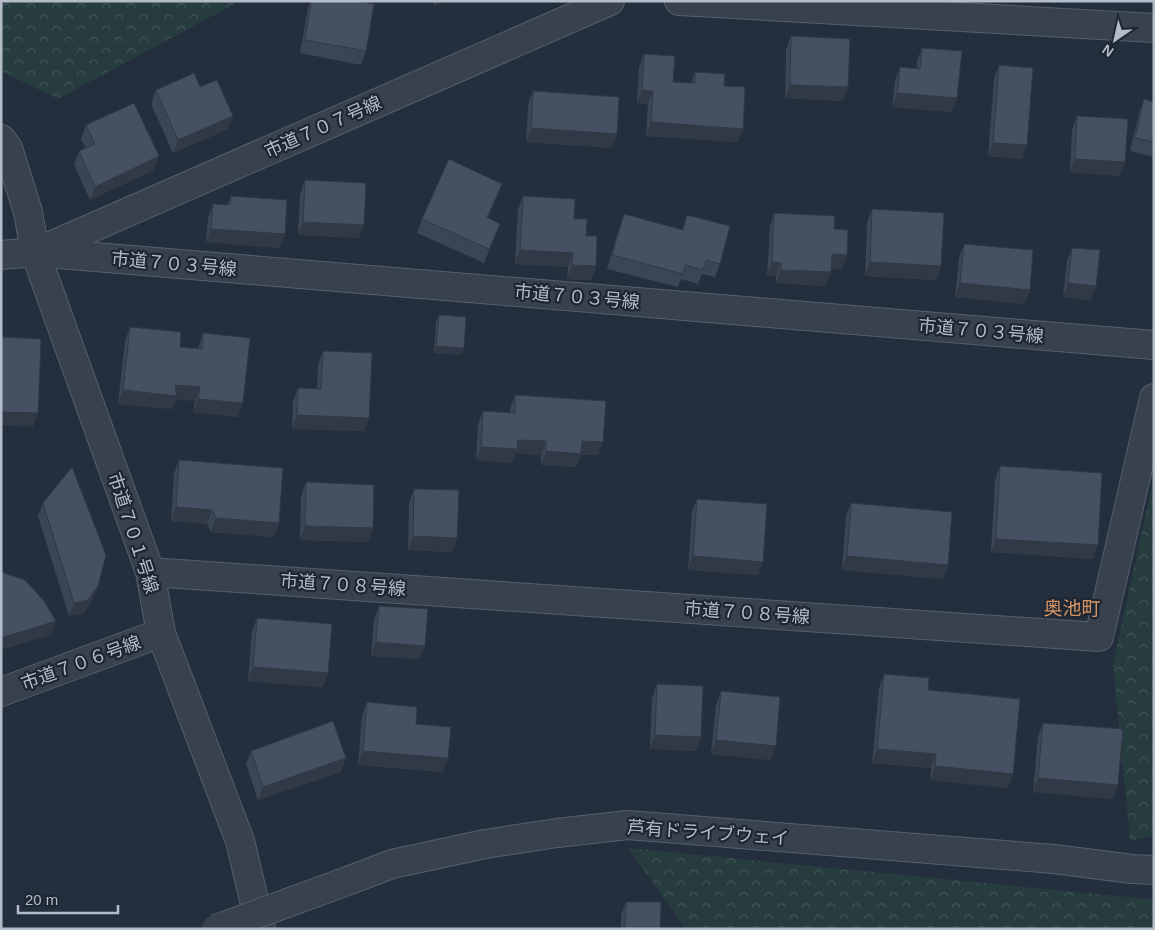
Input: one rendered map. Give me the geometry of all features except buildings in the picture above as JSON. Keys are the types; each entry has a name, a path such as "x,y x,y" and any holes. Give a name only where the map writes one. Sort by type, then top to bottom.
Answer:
{"street":[{"name":"市道７０７号線","path":"35,252 610,1"},
{"path":"679,1 1154,28"},
{"name":"市道７０１号線","path":"1,139 8,148 28,212 35,252 150,572 161,633 240,841 261,929"},
{"name":"市道７０３号線","path":"1,255 35,252 1154,345"},
{"name":"市道７０８号線","path":"150,572 1099,637 1154,398"},
{"name":"市道７０６号線","path":"1,692 161,633"},
{"name":"芦有ドライブウェイ","path":"216,929 392,864 485,844 628,825 1054,859 1154,870"}],"green space":[{"path":"1,1 240,1 58,99 1,71"},
{"path":"1154,476 1154,836 1130,841 1113,664"},
{"path":"628,848 1147,899 1154,898 1154,929 686,929"}],"district":[{"name":"奥池町","path":"1072,608"}]}
